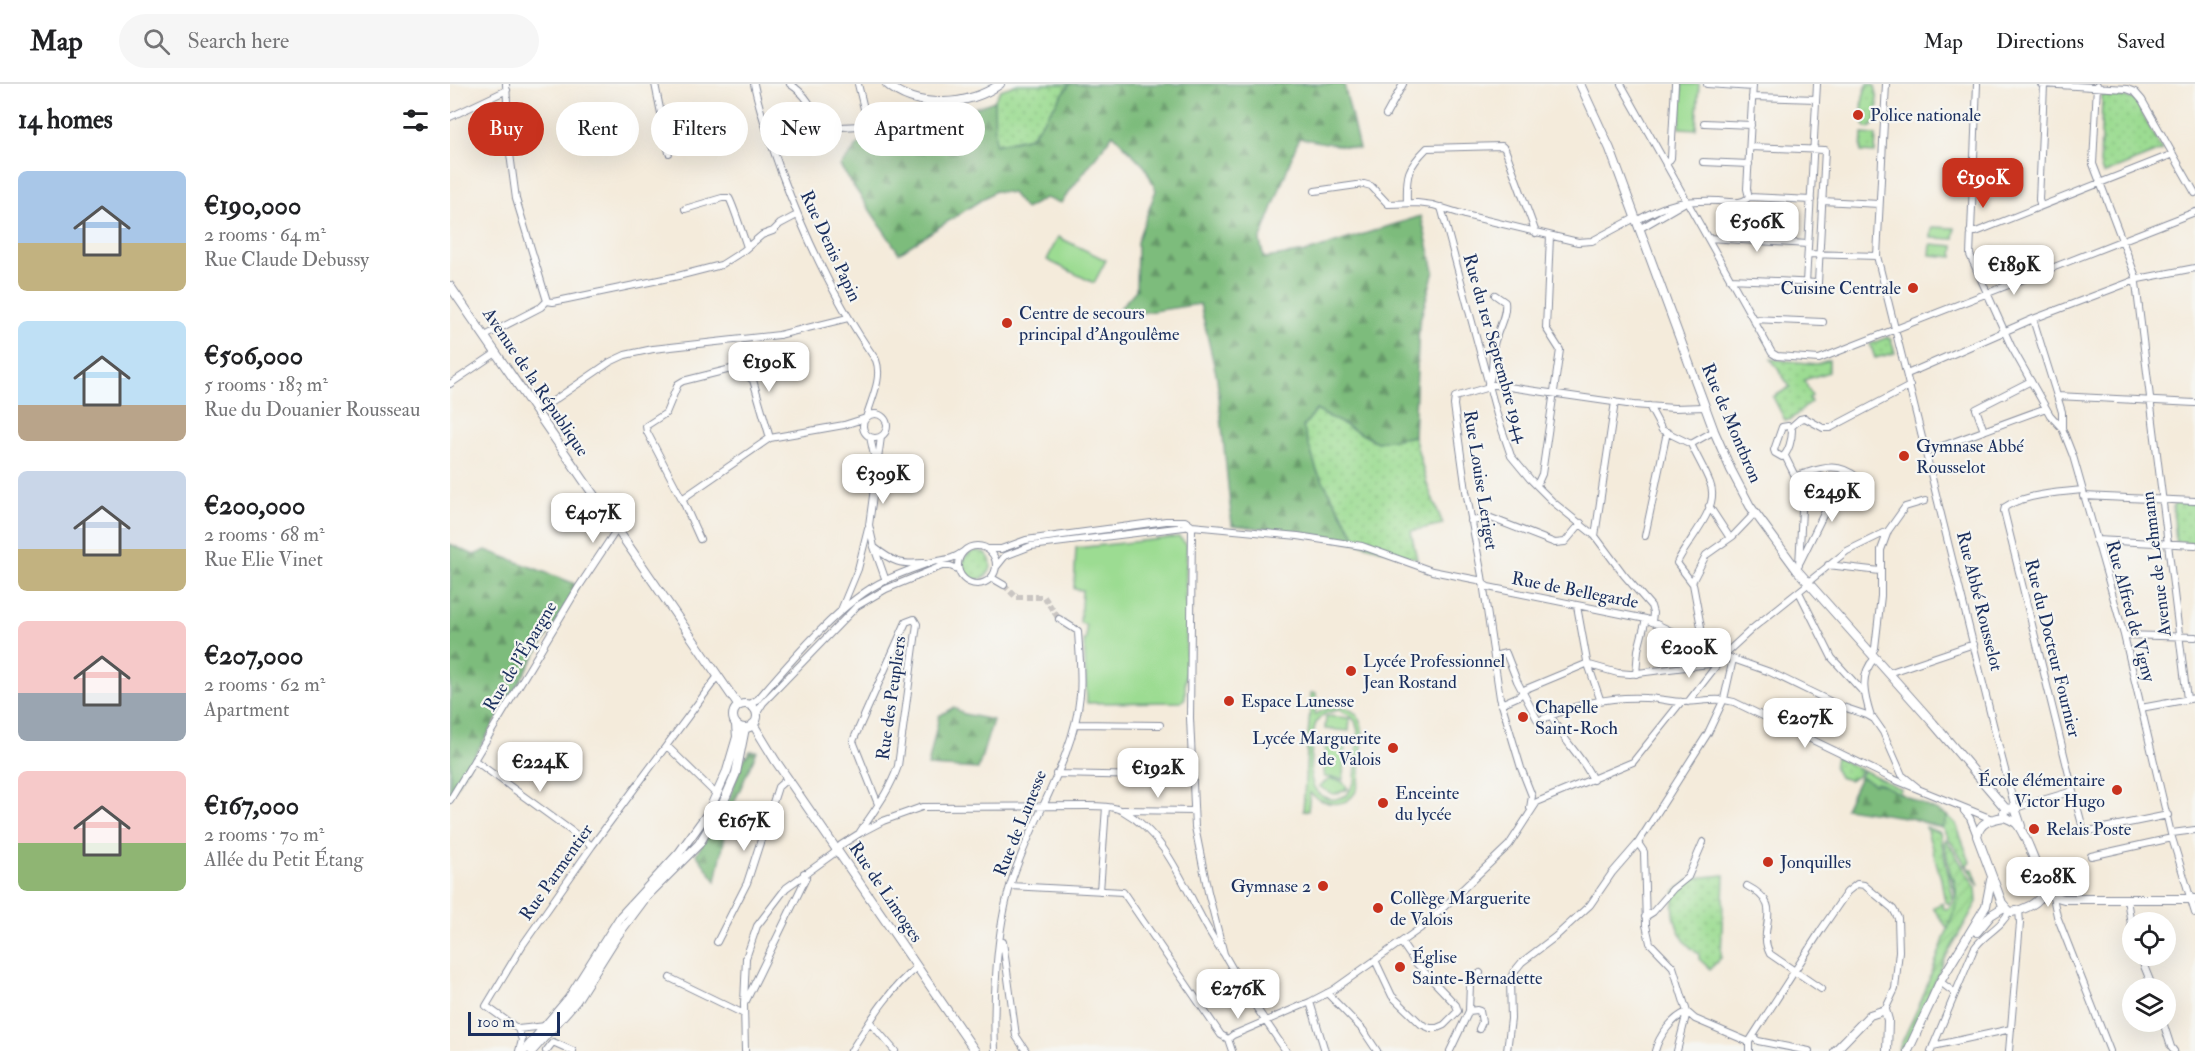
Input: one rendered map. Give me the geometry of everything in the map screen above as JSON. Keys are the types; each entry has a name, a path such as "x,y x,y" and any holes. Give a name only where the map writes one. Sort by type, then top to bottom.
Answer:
{"main road":[{"path":"887,84 895,91 922,100 960,101 991,90 1000,84"},
{"name":"Rue de Montbron","path":"1580,84 1601,126 1714,431 1731,470 1755,513 1808,583 2006,809"},
{"name":"Avenue de la République","path":"450,286 738,705"},
{"path":"522,1051 547,1026 568,998 621,916 679,853 708,813 717,795 736,737 736,724 732,714 738,705 750,704 757,713 749,727 736,773 721,808 699,844 646,897 617,936 576,1001 532,1051"},
{"path":"736,724 749,727"},
{"name":"Rue de Limoges","path":"749,727 788,778 975,1051"},
{"path":"2007,909 1977,836 1982,826 2006,809 2015,808"},
{"name":"Rue Abbé Rousselot","path":"2015,808 2042,884"},
{"path":"1996,818 2012,820 2025,835"},
{"path":"1908,1051 1940,982 1986,906 1990,892 1991,873"},
{"path":"2042,884 2053,899"},
{"path":"2019,910 2038,900 2042,893 2042,884"},
{"path":"1913,1051 1943,984 1961,954 1991,915 2007,909 2019,910 2053,899 2193,899"},
{"path":"1835,1051 1870,1015 1885,1010 1888,1020 1887,1051"}],"street":[{"path":"655,84 659,102"},
{"name":"Rue Denis Papin","path":"754,84 763,121 797,215 826,278 879,368 879,376 866,418"},
{"path":"790,84 808,100 820,128 861,126 867,121 858,84"},
{"path":"1386,115 1402,84"},
{"path":"1621,84 1775,355 1815,360 2195,212"},
{"path":"1666,165 1671,158 1675,84"},
{"path":"1707,84 1753,85 1747,189 1749,197"},
{"path":"1806,283 1817,84"},
{"name":"Rue Abbé Rousselot","path":"1886,84 1877,256 2015,808"},
{"path":"1977,84 1970,255 2004,332 2046,408 2062,428"},
{"path":"2040,206 2043,85 2096,86 2135,92 2142,100 2195,194"},
{"name":"Avenue de Lehmann","path":"2096,86 2093,164 2124,240 2136,280 2187,699"},
{"path":"450,117 506,87 510,154 516,199 547,301"},
{"path":"1752,97 1816,99"},
{"path":"1704,123 1751,125"},
{"path":"1407,203 1407,175 1413,162 1427,148 1502,146 1536,233"},
{"path":"1730,279 1818,283 1825,150 1749,147"},
{"path":"1970,232 1976,232 2173,154"},
{"path":"1703,162 1749,164"},
{"path":"1315,191 1364,184 1371,186 1388,204 1407,203 1441,207 1465,215 1578,242 1592,241 1687,201 1742,202 1749,197 1811,200"},
{"path":"686,209 729,198 747,247"},
{"path":"1822,201 1879,204"},
{"name":"Rue du 1er Septembre 1944","path":"1441,207 1489,386 1511,456 1553,502 1595,536 1651,606 1653,613 1649,621"},
{"path":"547,301 553,302 721,265 762,235 773,231 780,224 797,215"},
{"path":"1537,485 1542,474 1560,350 1546,328 1550,236"},
{"path":"1708,238 1808,244"},
{"path":"1808,254 1877,256"},
{"path":"1907,374 2033,319 2136,280 2195,268"},
{"path":"1495,295 1505,302 1506,310 1494,346 1489,386 1553,392 1649,406 1705,407"},
{"path":"484,336 541,307 547,301"},
{"path":"537,412 619,357 653,349 779,335 848,318"},
{"path":"1753,319 1823,322"},
{"name":"Rue Alfred de Vigny","path":"2033,319 2062,412 2062,428 2073,456 2124,635 2172,836 2193,899 2195,913"},
{"path":"452,382 496,353"},
{"path":"733,360 735,368 753,380 770,438"},
{"path":"700,539 646,426 666,413 678,384 735,368"},
{"path":"1984,430 1976,409 2031,381"},
{"name":"Rue Louise Leriget","path":"1489,386 1455,397 1454,405 1502,704 1530,790 1532,801 1529,812"},
{"path":"1785,456 1778,456 1774,450 1780,430 1785,426 1791,427 1804,418 1823,428 1830,428 1910,386"},
{"path":"2039,396 2055,393 2195,403"},
{"path":"1595,536 1615,402"},
{"path":"870,403 877,414 884,417 887,424 886,432 880,437 870,438"},
{"path":"1649,406 1662,430 1691,444 1711,483 1713,493 1709,506 1698,530 1677,563 1692,582 1701,627 1699,645"},
{"path":"1926,452 2046,408"},
{"path":"682,499 770,438 844,425 877,414"},
{"path":"863,430 866,418"},
{"path":"844,425 863,430 870,438 876,465"},
{"path":"1791,427 1792,433 1785,456 1803,492 1798,568"},
{"path":"1691,444 1714,431"},
{"path":"1645,536 1667,432"},
{"path":"839,613 858,569 869,525 880,437"},
{"path":"1797,476 1830,466 1845,471 1858,478 1859,490 1856,496"},
{"path":"1798,568 1845,471"},
{"path":"2083,493 2195,501"},
{"name":"Rue du Docteur Fournier","path":"2083,493 2039,496 2013,503 2005,507 2004,511 2073,792 2084,832 2168,815"},
{"path":"1863,692 1875,648 1881,596 1881,550 1887,531 1905,507 1924,501"},
{"path":"1709,506 1730,538"},
{"path":"1692,582 1706,555 1730,538 1755,513"},
{"path":"1471,521 1491,518 1556,543 1565,542 1581,524"},
{"path":"874,547 891,560 901,564 930,563 950,560 974,546 1001,549 1026,540 1166,521 1185,521 1192,526"},
{"path":"869,525 888,587"},
{"path":"963,552 958,569 964,580 970,584 983,584 992,578 997,566 1005,556 1030,546 1192,526"},
{"path":"1192,526 1190,718 1194,811 1200,856 1224,954"},
{"name":"Rue de Bellegarde","path":"1192,526 1298,536 1362,546 1432,571 1478,580 1488,587 1649,621 1723,656 1770,672 1840,706 1872,717"},
{"name":"Rue de l'Épargne","path":"450,800 617,529"},
{"path":"1228,1039 1327,993 1443,910 1509,844 1520,831 1535,803 1593,780 1636,759 1723,656 1753,628 1828,565 1856,546 1887,531"},
{"path":"2096,540 2195,545"},
{"path":"988,549 995,557 997,566"},
{"path":"750,704 758,699 839,613 860,596 886,580 930,563"},
{"path":"1828,565 1880,571"},
{"path":"757,713 763,703 850,612 870,597 888,587 942,566 958,569"},
{"path":"992,578 1004,585"},
{"path":"1798,592 1836,664 1863,692 1872,717 1892,747 1898,768 1904,778 1917,787"},
{"path":"1577,606 1588,665 1600,699"},
{"name":"Rue des Peupliers","path":"860,833 878,804 898,766 916,624 914,619 906,622 853,741 878,804"},
{"name":"Rue de Lunesse","path":"995,1051 997,976 1010,886 1075,724 1080,694 1078,631 1059,619"},
{"path":"1636,674 1638,650 1649,621"},
{"path":"2124,635 2195,637"},
{"path":"1888,673 1974,644"},
{"path":"1494,657 1506,653 1538,721 1600,699 1646,698 1685,702 1724,699 1893,779 1917,787 1959,807 1996,818"},
{"path":"1507,1051 1511,1019 1509,986 1513,973 1522,962 1586,910 1638,843 1708,733 1724,699 1733,659"},
{"path":"1502,704 1572,669 1588,665 1618,673 1636,674 1717,663"},
{"name":"Rue Parmentier","path":"518,1029 486,1006 522,946 592,846 718,676"},
{"path":"2141,708 2195,698"},
{"path":"1551,715 1558,732 1586,765 1593,780"},
{"path":"1075,724 1160,725"},
{"path":"667,746 717,795"},
{"path":"474,760 592,846"},
{"path":"1893,779 1898,768"},
{"path":"1056,774 1192,777"},
{"path":"717,942 747,883 778,787 788,778"},
{"path":"1530,790 1545,798"},
{"path":"2015,808 2073,792"},
{"path":"745,1051 746,958 754,933 786,888 860,833 883,821 922,807 1043,806 1194,811"},
{"path":"1100,891 1106,807"},
{"path":"1959,807 1968,815 1977,836"},
{"path":"1122,810 1138,822 1168,855 1247,994 1286,1051"},
{"path":"2091,856 2195,830"},
{"path":"1645,917 1688,877 1703,842"},
{"path":"1638,843 1644,852 1645,917 1650,943 1673,967 1687,1012 1677,1051"},
{"path":"744,1004 806,878 804,873"},
{"path":"1749,1051 1751,1040 1847,892 1861,883 1893,909 1898,918 1899,951 1895,989 1885,1010"},
{"path":"1010,886 1123,892 1221,1035 1228,1039 1232,1051"},
{"path":"1748,886 1765,898 1768,904 1768,951 1794,973 1821,989"},
{"path":"2053,899 2057,916 2110,1051"},
{"path":"2127,899 2129,912"},
{"path":"1932,1049 1978,942 2005,920 2007,909"},
{"path":"2009,1051 2020,923 2019,910"},
{"path":"1002,935 1016,1036 1026,1051"},
{"path":"1375,960 1392,996 1421,1024 1430,1028 1444,1025 1458,1011 1456,1005 1413,961 1401,942"},
{"path":"851,1051 900,981 917,967"},
{"path":"1450,1051 1469,1011 1470,984 1480,973"},
{"path":"670,978 744,1014"},
{"path":"1943,984 1955,993"},
{"path":"1327,993 1363,1030 1377,1051"},
{"path":"1310,1002 1325,1051"},
{"path":"1469,1011 1480,1011 1482,1022 1479,1029"},
{"path":"1655,1051 1658,1040 1681,1014 1687,1012"},
{"path":"1687,1012 1695,1019 1751,1040 1809,1051"},
{"path":"870,1022 895,1051"},
{"path":"1673,1022 1684,1026"},
{"path":"522,1051 522,1040 518,1029 547,1026"},
{"path":"1932,1049 2011,1029"},
{"path":"2166,1032 2174,1051"},
{"path":"546,1051 553,1042 573,1051"}],"green space":[{"path":"1018,84 1071,84 1031,137 994,145 994,101 1000,90"},
{"path":"1070,84 1344,84 1359,149 1299,138 1260,241 1264,258 1307,252 1421,216 1434,271 1419,324 1414,436 1377,442 1316,410 1303,427 1317,471 1359,543 1297,532 1232,525 1217,378 1200,304 1121,316 1120,308 1136,290 1137,242 1156,190 1145,167 1113,134 1061,203 1045,198 1025,209 1012,193 995,191 899,253 840,166 854,150 854,156 985,156 985,104 994,101 995,145 1031,137"},
{"path":"1682,84 1699,84 1696,129 1680,128"},
{"path":"1868,84 1875,86 1878,103 1875,121 1869,129 1865,127 1862,111 1864,93"},
{"path":"2102,95 2134,99 2162,150 2103,174 2100,165"},
{"path":"1862,134 1876,135 1875,153 1861,152"},
{"path":"1932,227 1955,228 1954,239 1931,238"},
{"path":"1058,237 1106,260 1094,283 1047,260"},
{"path":"1931,244 1954,246 1953,257 1930,255"},
{"path":"1888,337 1891,339 1895,353 1875,358 1870,344"},
{"path":"1771,359 1817,364 1829,360 1829,372 1804,380 1812,396 1809,398 1811,402 1790,420 1785,420 1773,397 1790,387"},
{"path":"1316,410 1377,442 1414,436 1428,487 1443,524 1411,531 1417,559 1359,543 1317,471 1303,427"},
{"path":"2176,503 2195,504 2195,543 2176,542 2173,506"},
{"path":"1179,537 1187,545 1185,698 1181,702 1087,703 1084,640 1086,640 1086,626 1080,622 1082,590 1074,589 1076,548"},
{"path":"450,544 474,555 486,550 573,583 577,587 450,796"},
{"path":"977,551 987,555 991,565 987,575 977,579 967,575 963,565 967,555"},
{"path":"1311,693 1316,693 1315,715 1336,707 1350,710 1360,720 1363,735 1360,777 1357,789 1348,800 1329,803 1310,793 1308,811 1303,811","holes":["1339,710 1355,721 1358,731 1355,781 1347,795 1336,799 1327,798 1317,792 1311,776 1314,729 1317,721 1326,713"]},
{"path":"954,707 964,714 993,720 978,769 928,766 939,716"},
{"path":"1326,716 1350,718 1349,731 1325,729"},
{"path":"1326,739 1345,740 1343,779 1324,777"},
{"path":"750,751 757,751 730,812 716,881 696,854 726,808 742,762"},
{"path":"1836,757 1861,770 1858,776 1849,780 1839,777 1834,768"},
{"path":"1863,770 1901,789 1899,793 1877,782 1875,784 1860,777"},
{"path":"1860,777 1875,784 1876,782 1948,816 1942,828 1910,818 1845,808"},
{"path":"1330,779 1342,781 1348,789 1333,794 1319,786"},
{"path":"1948,816 1956,824 1970,862 1967,864 1968,869 1942,828"},
{"path":"1926,827 1940,833 1953,898 1949,904 1945,902"},
{"path":"1946,839 1976,888 1977,902 1946,957 1904,1051 1898,1051 1922,999 1958,901 1944,843"},
{"path":"1968,869 1973,869 1979,886"},
{"path":"1724,875 1721,958 1710,969 1699,959 1699,954 1686,942 1677,927 1674,910 1675,891 1693,878"},
{"path":"1951,877 1954,877 1958,901 1948,929 1933,908 1942,903 1943,908 1947,909 1954,902 1955,895"}],"tunnel":[{"path":"1004,585 1016,597 1044,597 1059,619"}],"place":[{"name":"Police nationale","path":"1858,115"},
{"name":"Cuisine Centrale","path":"1913,288"},
{"name":"Centre de secours principal d'Angoulême","path":"1007,323"},
{"name":"Gymnase Abbé Rousselot","path":"1904,456"},
{"name":"Lycée Professionnel Jean Rostand","path":"1351,671"},
{"name":"Espace Lunesse","path":"1229,701"},
{"name":"Chapelle Saint-Roch","path":"1523,717"},
{"name":"Lycée Marguerite de Valois","path":"1393,748"},
{"name":"École élémentaire Victor Hugo","path":"2117,790"},
{"name":"Enceinte du lycée","path":"1383,803"},
{"name":"Relais Poste","path":"2034,829"},
{"name":"Jonquilles","path":"1768,862"},
{"name":"Gymnase 2","path":"1323,886"},
{"name":"Collège Marguerite de Valois","path":"1378,908"},
{"name":"Église Sainte-Bernadette","path":"1400,967"}]}
